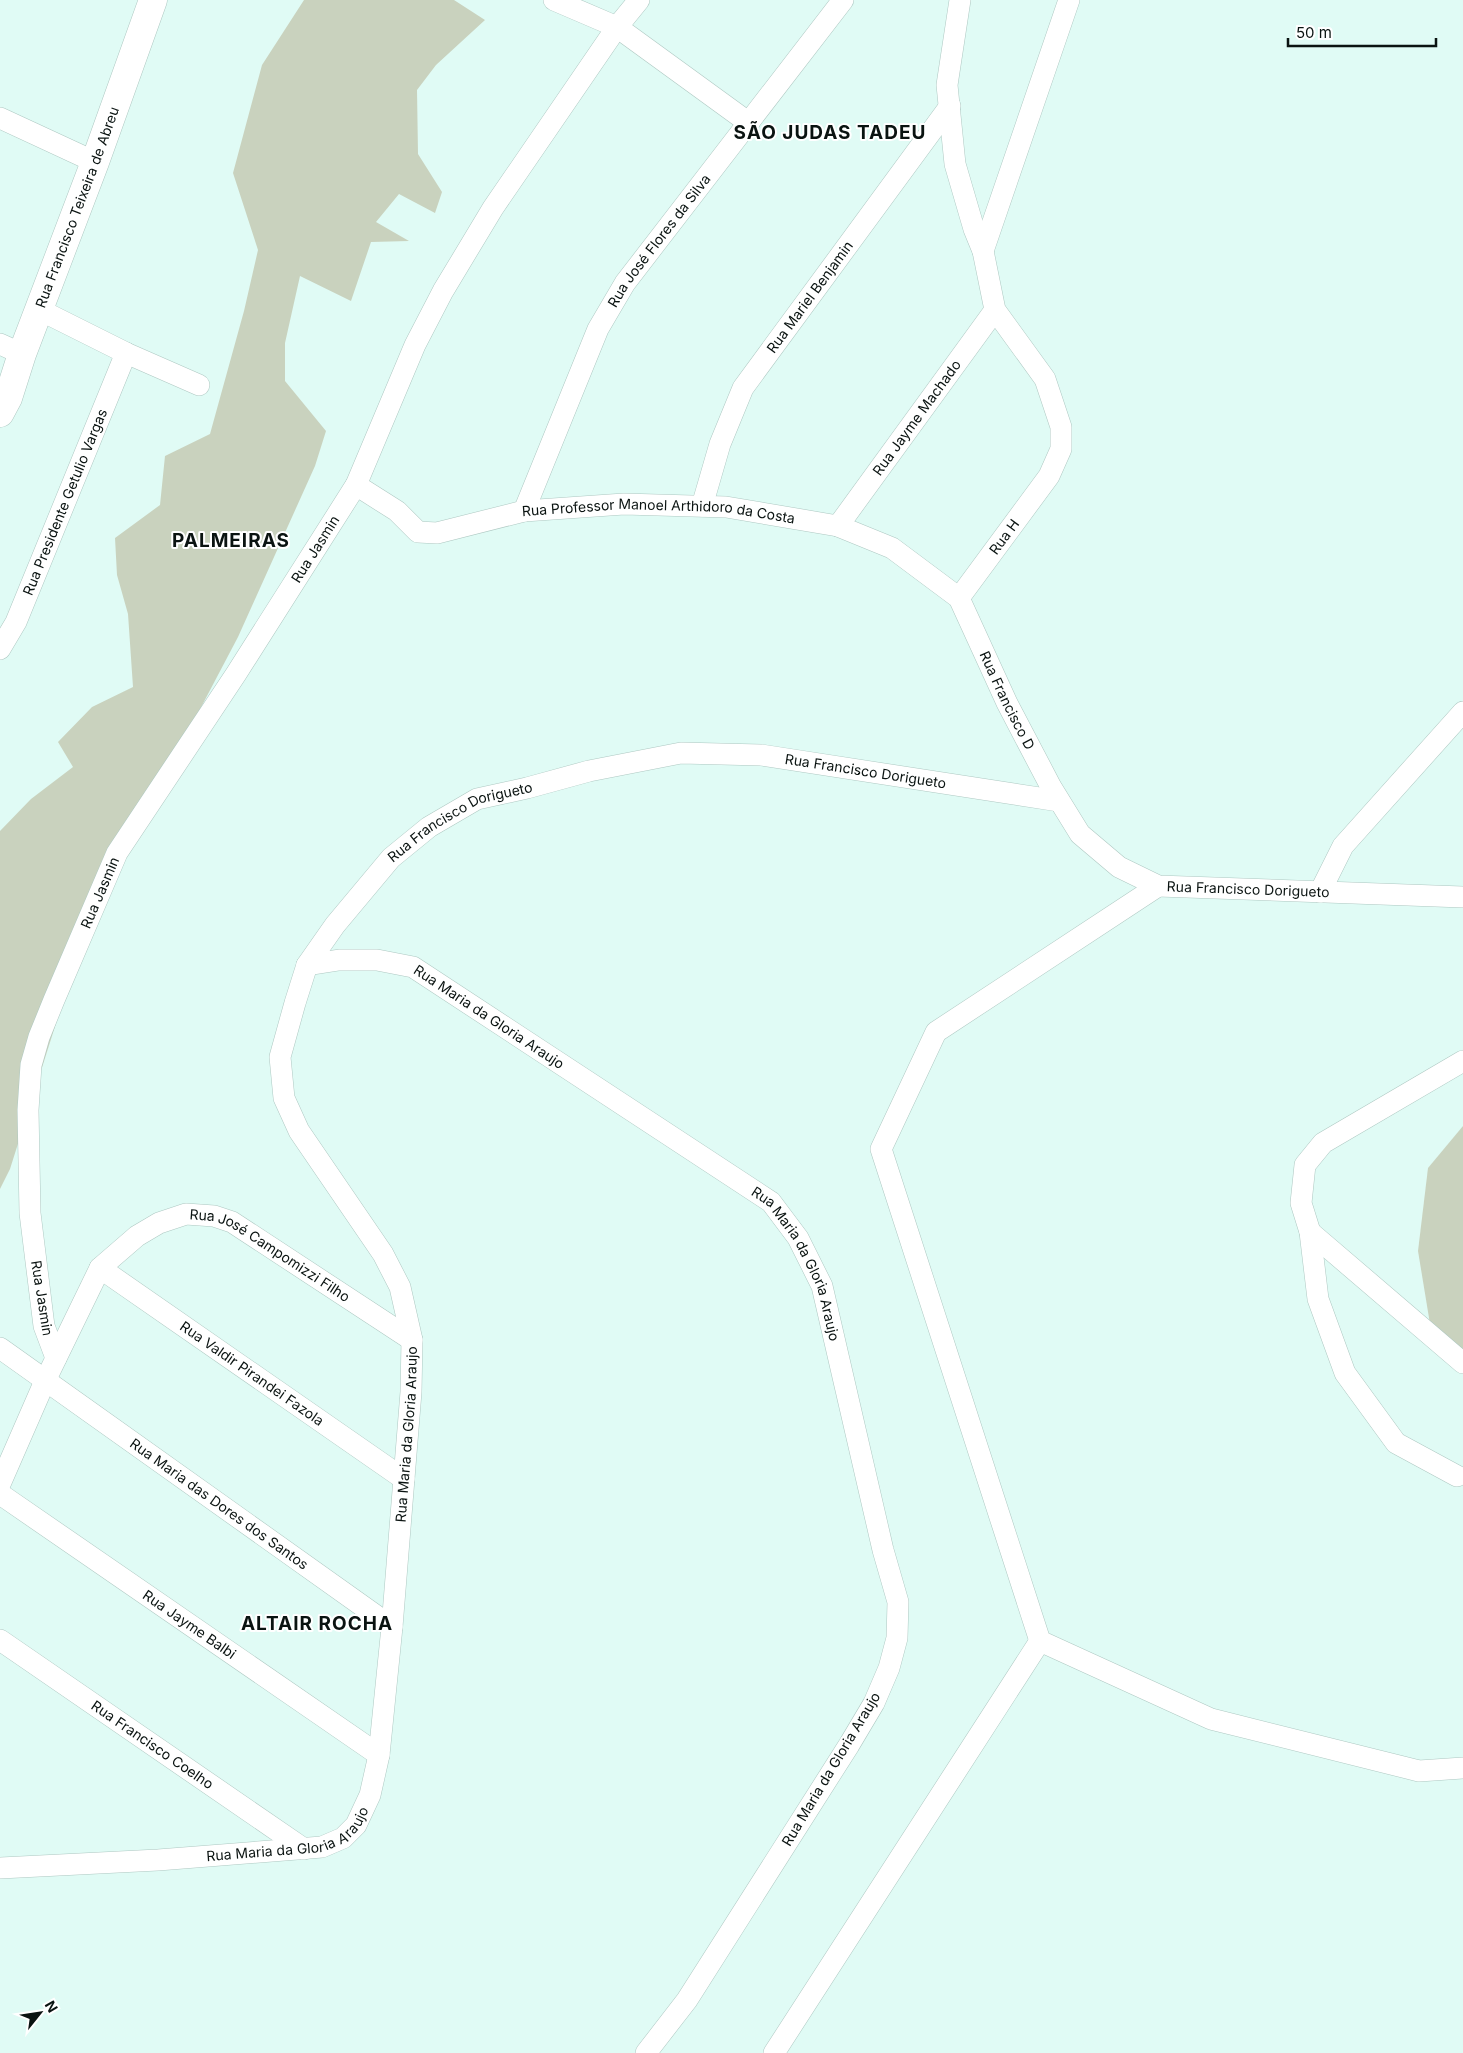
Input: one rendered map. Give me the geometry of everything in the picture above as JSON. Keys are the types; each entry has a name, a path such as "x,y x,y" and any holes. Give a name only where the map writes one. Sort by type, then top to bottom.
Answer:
{"street":[{"name":"Rua Francisco Teixeira de Abreu","path":"0,413 8,398 11,349 40,310 152,0"},
{"path":"554,0 617,27 749,123"},
{"name":"Rua Jasmin","path":"56,1358 44,1326 30,1213 28,1110 32,1065 39,1037 117,853 236,674 356,485 415,345 444,291 493,208 617,27 639,0"},
{"name":"Rua José Flores da Silva","path":"524,511 598,329 625,283 844,0"},
{"path":"960,0 948,85 955,164 974,230 984,251 995,310"},
{"path":"984,251 1069,0"},
{"name":"Rua Mariel Benjamin","path":"702,506 720,444 743,388 950,106"},
{"path":"0,118 95,162"},
{"path":"40,310 126,353 199,385"},
{"name":"Rua H","path":"959,598 1049,476 1061,449 1060,427 1045,379 995,310"},
{"name":"Rua Jayme Machado","path":"838,526 995,310"},
{"name":"Rua Presidente Getulio Vargas","path":"0,650 16,622 126,353"},
{"name":"Rua Professor Manoel Arthidoro da Costa","path":"356,485 397,511 418,532 437,533 524,511 624,504 726,506 838,526 892,548 959,598"},
{"name":"Rua Francisco D","path":"959,598 1007,703 1060,801"},
{"path":"1320,892 1343,846 1463,712"},
{"name":"Rua Francisco Dorigueto","path":"307,965 336,925 390,858 429,828 477,799 589,771 681,753 761,755 1060,801 1080,834 1112,862 1119,868 1158,886 1463,897"},
{"path":"1158,886 936,1032 881,1148 1040,1641 1211,1719 1419,1771 1463,1768"},
{"name":"Rua Maria da Gloria Araujo","path":"0,1868 304,1850 322,1847 343,1838 356,1824 370,1795 378,1755 392,1626 411,1392 412,1340 400,1288 387,1263 299,1131 284,1098 280,1057 307,965 339,960 377,960 413,967 771,1202 798,1238 822,1286 883,1550 898,1602 896,1638 889,1668 874,1703 849,1746 687,2000 646,2053"},
{"path":"1457,1476 1396,1443 1345,1373 1318,1299 1310,1232 1301,1203 1306,1165 1323,1143 1463,1061"},
{"name":"Rua José Campomizzi Filho","path":"0,1484 45,1381 100,1268 137,1236 159,1223 186,1214 214,1216 232,1222 412,1340"},
{"path":"1310,1232 1463,1363"},
{"name":"Rua Valdir Pirandei Fazola","path":"100,1268 404,1479"},
{"name":"Rua Maria das Dores dos Santos","path":"0,1348 392,1626"},
{"name":"Rua Jayme Balbi","path":"0,1494 378,1755"},
{"name":"Rua Francisco Coelho","path":"0,1640 304,1850"},
{"path":"774,2053 1040,1641"}],"green space":[{"path":"304,0 454,0 485,20 436,65 417,90 418,154 442,192 435,213 399,194 376,222 409,241 371,242 351,301 300,276 285,343 285,381 326,431 315,466 238,637 88,922 10,1169 0,1189 0,831 31,799 73,767 58,742 92,707 133,687 128,614 117,575 115,538 160,505 165,456 210,434 244,311 258,250 233,173 262,65"},
{"path":"1463,1126 1463,1366 1432,1336 1418,1251 1428,1168"}],"district":[{"name":"SÃO JUDAS TADEU","path":"830,132"},
{"name":"PALMEIRAS","path":"231,540"},
{"name":"ALTAIR ROCHA","path":"317,1623"}]}
